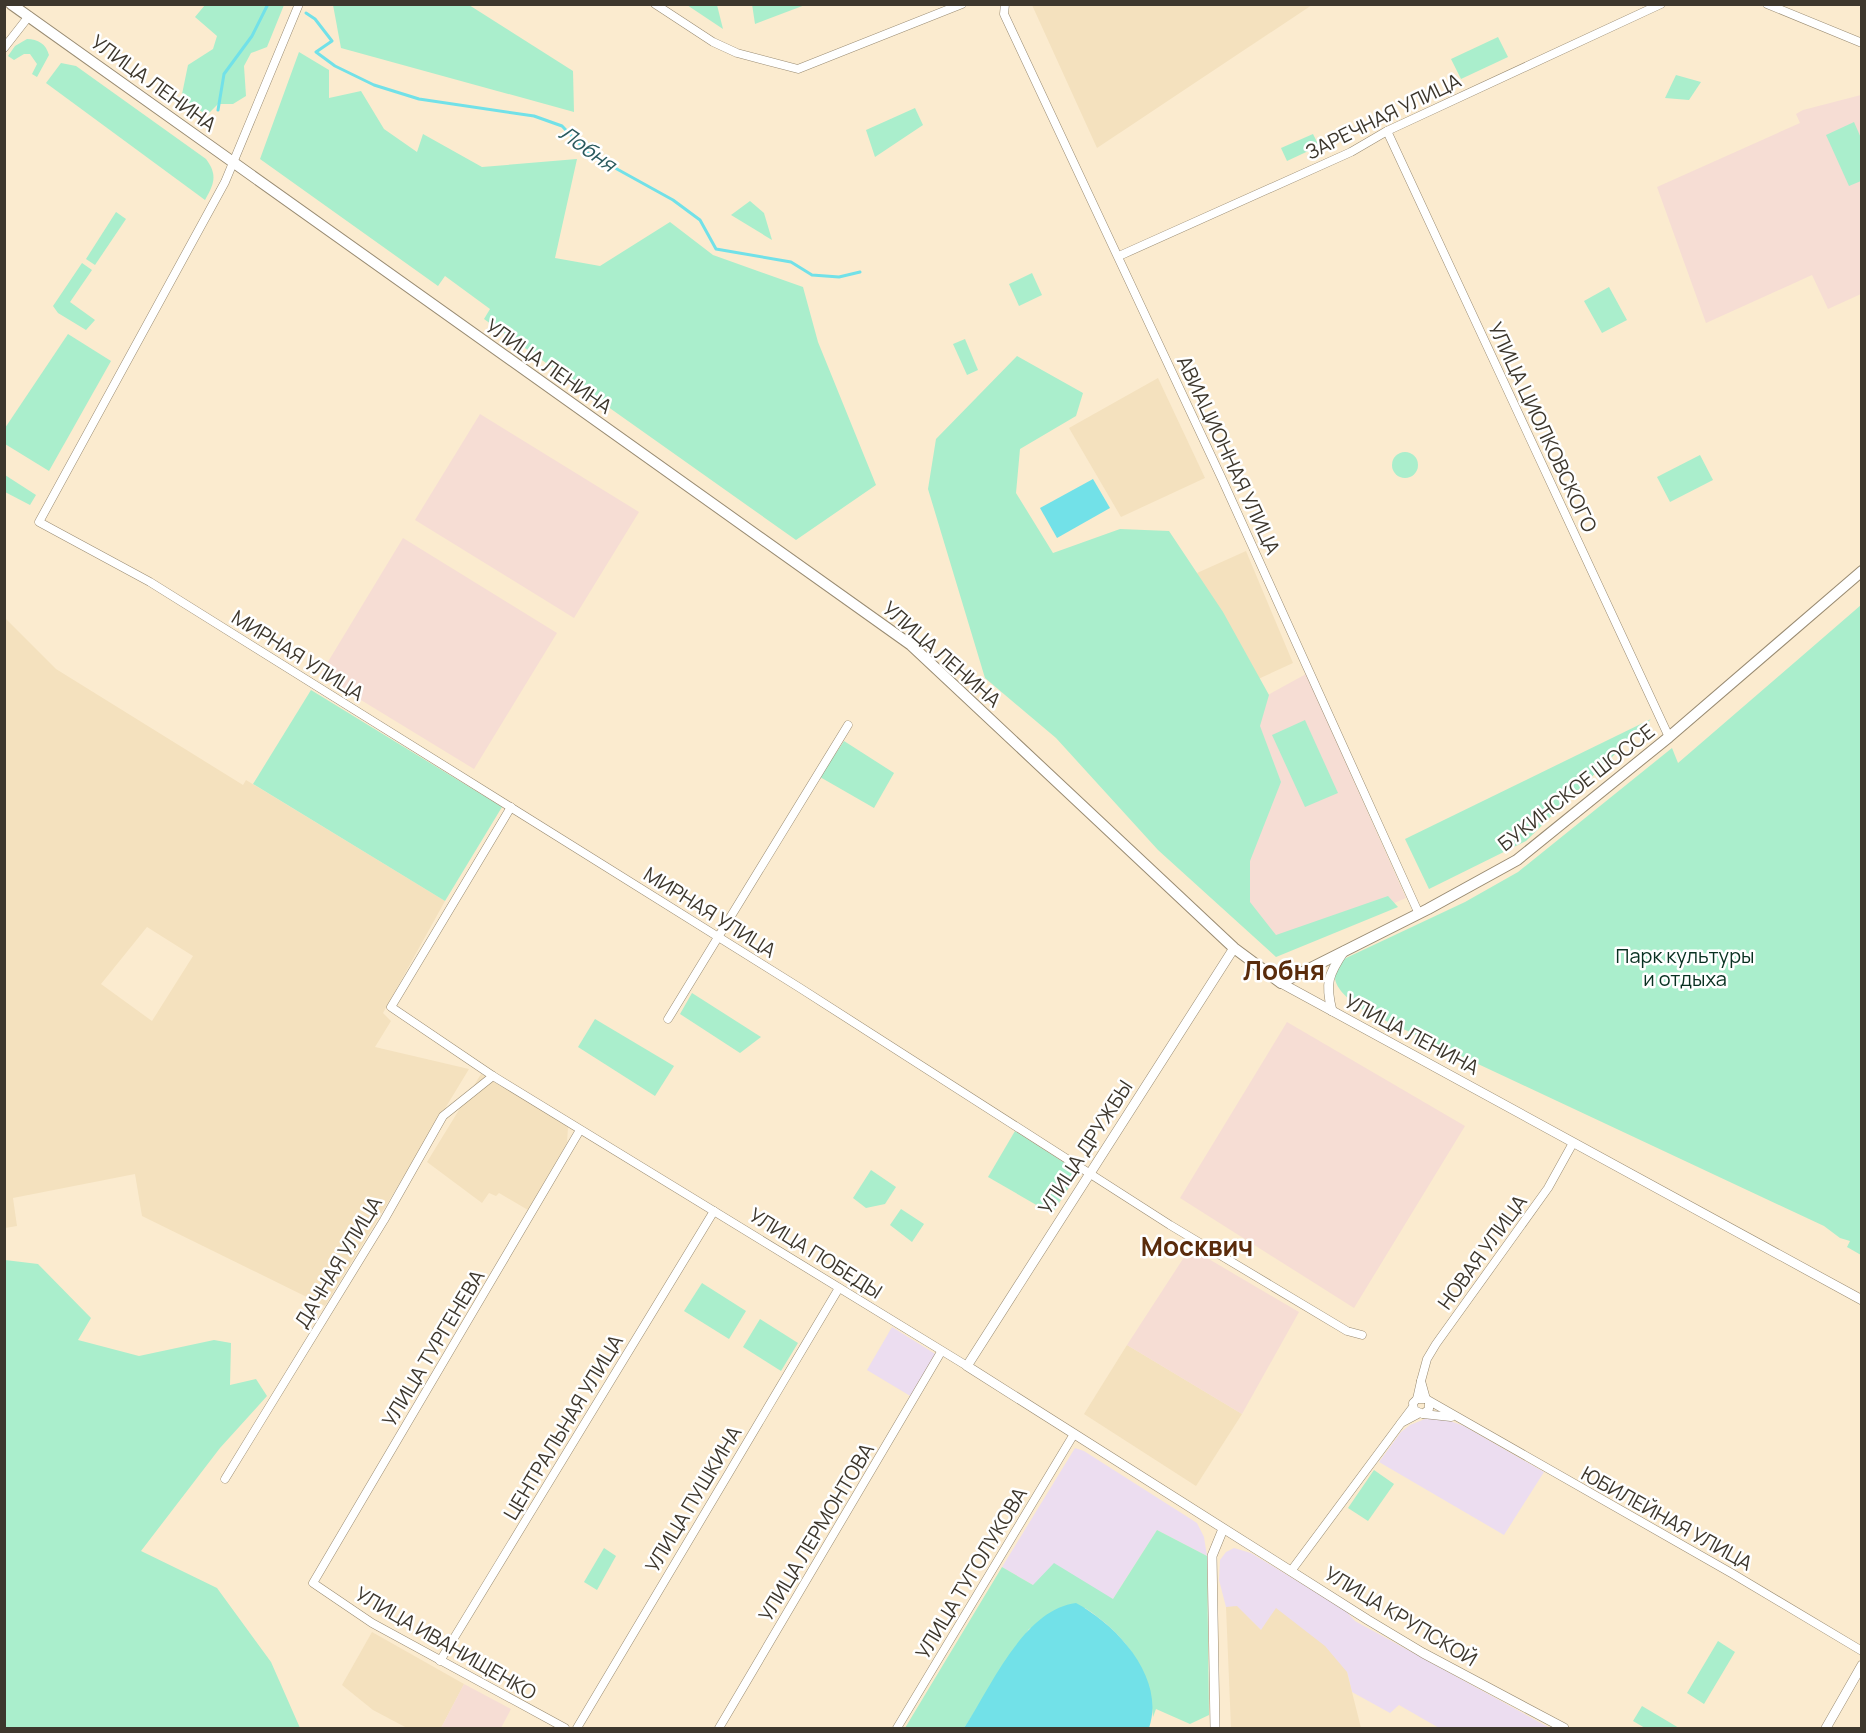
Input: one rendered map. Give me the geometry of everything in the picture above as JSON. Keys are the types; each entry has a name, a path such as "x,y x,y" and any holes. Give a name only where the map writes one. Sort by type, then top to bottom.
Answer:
{"main road":[{"name":"УЛИЦА ЛЕНИНА","path":"11,4 911,645 1233,948 1281,983"},
{"name":"БУКИНСКОЕ ШОССЕ","path":"1281,983 1419,914 1517,860 1669,737 1862,571"}],"street":[{"path":"233,163 299,4"},
{"path":"655,4 713,42 737,53 798,69 962,4"},
{"name":"АВИАЦИОННАЯ УЛИЦА","path":"1005,4 1004,14 1119,256 1419,914"},
{"name":"ЗАРЕЧНАЯ УЛИЦА","path":"1119,256 1351,152 1387,131 1661,4"},
{"path":"1767,4 1862,43"},
{"path":"4,48 29,16"},
{"name":"УЛИЦА ЦИОЛКОВСКОГО","path":"1387,131 1669,737"},
{"name":"МИРНАЯ УЛИЦА","path":"233,163 197,236 39,522 150,582 717,936 1170,1225 1347,1331 1362,1335"},
{"path":"668,1019 848,725"},
{"name":"УЛИЦА ПОБЕДЫ","path":"511,807 391,1007 493,1076 967,1366 1223,1529"},
{"name":"УЛИЦА ДРУЖБЫ","path":"967,1366 1233,948"},
{"path":"1332,1011 1326,988 1332,969 1344,951"},
{"name":"УЛИЦА ЛЕНИНА","path":"1281,983 1862,1300"},
{"name":"ДАЧНАЯ УЛИЦА","path":"225,1479 384,1220 443,1116 493,1076"},
{"name":"УЛИЦА ТУРГЕНЕВА","path":"313,1583 580,1130"},
{"name":"НОВАЯ УЛИЦА","path":"1401,1424 1417,1399 1427,1359 1436,1344 1548,1188 1573,1143"},
{"name":"ЦЕНТРАЛЬНАЯ УЛИЦА","path":"440,1661 714,1211"},
{"name":"УЛИЦА ПУШКИНА","path":"577,1728 839,1288"},
{"name":"УЛИЦА ЛЕРМОНТОВА","path":"719,1728 941,1352"},
{"path":"1291,1571 1401,1424 1428,1411 1428,1401 1421,1381"},
{"path":"1417,1399 1428,1401"},
{"name":"ЮБИЛЕЙНАЯ УЛИЦА","path":"1428,1401 1743,1580 1862,1651"},
{"path":"1413,1407 1421,1414 1456,1417"},
{"name":"УЛИЦА ТУГОЛУКОВА","path":"897,1728 1074,1434"},
{"path":"1215,1728 1212,1556 1223,1529"},
{"name":"УЛИЦА КРУПСКОЙ","path":"1223,1529 1423,1653 1564,1728"},
{"name":"УЛИЦА ИВАНИЩЕНКО","path":"313,1583 372,1623 565,1728"},
{"path":"1826,1728 1862,1665"}],"shaded area":[{"path":"1032,5 1312,5 1097,148"},
{"path":"1861,95 1861,294 1828,309 1812,275 1706,323 1657,187 1800,123 1796,114 1803,110"},
{"path":"1158,378 1205,478 1121,517 1069,428"},
{"path":"480,414 639,512 574,618 415,520"},
{"path":"403,538 557,633 474,769 320,675"},
{"path":"1246,551 1293,663 1256,680 1197,573"},
{"path":"4,617 56,669 243,785 246,780 445,901 383,1013 391,1021 375,1047 469,1069 325,1306 142,1216 135,1174 13,1198 17,1226 5,1228","holes":["147,927 193,956 152,1021 101,984"]},
{"path":"1306,674 1406,898 1295,945 1250,923 1230,735 1255,702"},
{"path":"1287,1022 1465,1126 1354,1308 1180,1198"},
{"path":"481,1074 568,1127 567,1143 528,1210 499,1193 496,1196 489,1193 482,1203 427,1162"},
{"path":"1190,1248 1299,1312 1242,1414 1127,1345"},
{"path":"892,1327 937,1355 912,1397 867,1370"},
{"path":"1127,1345 1242,1414 1196,1486 1084,1414"},
{"path":"1442,1418 1464,1426 1544,1472 1504,1535 1379,1462 1401,1432 1410,1425 1425,1419"},
{"path":"1075,1448 1084,1451 1197,1523 1204,1537 1207,1556 1157,1530 1113,1599 1033,1585 1002,1567"},
{"path":"1234,1548 1251,1553 1345,1610 1355,1621 1550,1728 1439,1728 1399,1705 1390,1713 1352,1692 1347,1672 1261,1630 1237,1607 1226,1607 1219,1580 1220,1560 1226,1552"},
{"path":"1237,1606 1261,1630 1276,1608 1325,1646 1347,1672 1361,1728 1231,1728 1226,1607"},
{"path":"372,1632 464,1684 441,1728 407,1728 373,1710 342,1685"},
{"path":"464,1684 511,1709 501,1728 441,1728"}],"green space":[{"path":"752,4 805,4 805,5 755,24"},
{"path":"205,5 284,5 267,47 251,53 244,66 246,96 233,104 218,104 207,115 181,99 188,65 213,49 217,36 195,17"},
{"path":"333,5 469,5 573,71 574,112 341,48"},
{"path":"687,5 717,5 723,29"},
{"path":"1498,37 1508,57 1461,79 1451,59"},
{"path":"27,39 41,43 49,55 37,77 32,74 37,64 30,54 24,54 14,60 8,56 15,46"},
{"path":"299,52 329,70 329,98 361,91 384,129 417,152 423,134 482,167 577,159 555,258 600,266 670,222 713,255 803,287 818,342 876,485 796,540 484,319 490,309 445,276 438,286 260,159"},
{"path":"61,63 76,66 206,159 212,170 213,180 205,200 46,83"},
{"path":"1676,75 1701,82 1689,100 1665,98"},
{"path":"915,108 923,125 875,157 866,130"},
{"path":"1854,122 1861,138 1861,181 1849,186 1826,135"},
{"path":"1313,134 1319,146 1287,161 1281,148"},
{"path":"750,201 764,213 772,240 731,215"},
{"path":"116,212 126,219 95,265 86,259"},
{"path":"82,263 92,270 70,302 95,320 86,330 58,313 53,306"},
{"path":"1032,273 1042,295 1019,306 1009,284"},
{"path":"1609,287 1627,320 1602,333 1584,301"},
{"path":"68,334 111,361 49,471 5,444 5,428"},
{"path":"965,339 978,370 967,375 953,344"},
{"path":"1017,356 1083,393 1076,416 1020,449 1016,493 1053,553 1120,529 1169,531 1223,612 1269,695 1260,726 1281,782 1250,861 1250,902 1276,935 1388,896 1398,907 1276,957 1158,850 1056,738 985,678 928,489 936,439"},
{"path":"1405,452 1414,456 1418,465 1414,474 1405,478 1396,474 1392,465 1396,456"},
{"path":"1700,455 1713,480 1670,502 1657,477"},
{"path":"5,475 36,495 30,505 5,492"},
{"name":"Парк культуры и отдыха","path":"1861,605 1861,1255 1847,1247 1850,1241 1840,1238 1824,1226 1365,1011 1339,988 1335,980 1335,973 1346,958 1465,902 1518,872 1672,748 1678,763"},
{"path":"311,690 502,807 445,901 253,784"},
{"path":"1651,719 1526,841 1429,889 1405,839"},
{"path":"1305,720 1338,793 1305,807 1272,735"},
{"path":"844,741 894,773 874,808 820,777"},
{"path":"692,993 761,1037 740,1053 680,1014"},
{"path":"595,1019 674,1066 655,1096 578,1047"},
{"path":"1015,1131 1079,1172 1052,1214 988,1177"},
{"path":"871,1170 896,1187 885,1204 866,1208 853,1198"},
{"path":"901,1209 924,1224 912,1242 890,1225"},
{"path":"5,1260 38,1264 91,1318 78,1340 139,1356 214,1340 231,1343 230,1385 256,1379 267,1396 220,1448 141,1551 217,1588 271,1662 300,1728 5,1728"},
{"path":"702,1283 746,1311 729,1339 684,1311"},
{"path":"760,1319 798,1343 781,1371 743,1347"},
{"path":"1374,1470 1394,1484 1368,1521 1348,1508"},
{"path":"1157,1530 1207,1556 1209,1715 1190,1724 1156,1709 1153,1717 1146,1683 1133,1654 1112,1629 1085,1608 1029,1629 964,1728 905,1728 1002,1567 1033,1585 1054,1563 1113,1599"},
{"path":"604,1548 616,1556 597,1590 584,1582"},
{"path":"1718,1641 1735,1652 1704,1704 1687,1693"},
{"path":"1642,1706 1679,1728 1645,1728 1633,1721"}],"water":[{"path":"1093,479 1110,508 1057,538 1040,508"},
{"path":"1076,1603 1092,1613 1122,1639 1144,1672 1151,1690 1152,1709 1149,1728 964,1728 997,1672 1024,1635 1040,1620 1057,1609"}],"waterway":[{"path":"218,110 224,74 252,36 268,4"},
{"name":"Лобня","path":"306,13 315,19 332,41 316,52 335,66 374,85 419,99 534,116 562,126 588,153 673,200 700,220 716,249 791,262 812,275 839,277 860,272"}],"district":[{"name":"Лобня","path":"1284,970"},
{"name":"Москвич","path":"1197,1246"}]}
